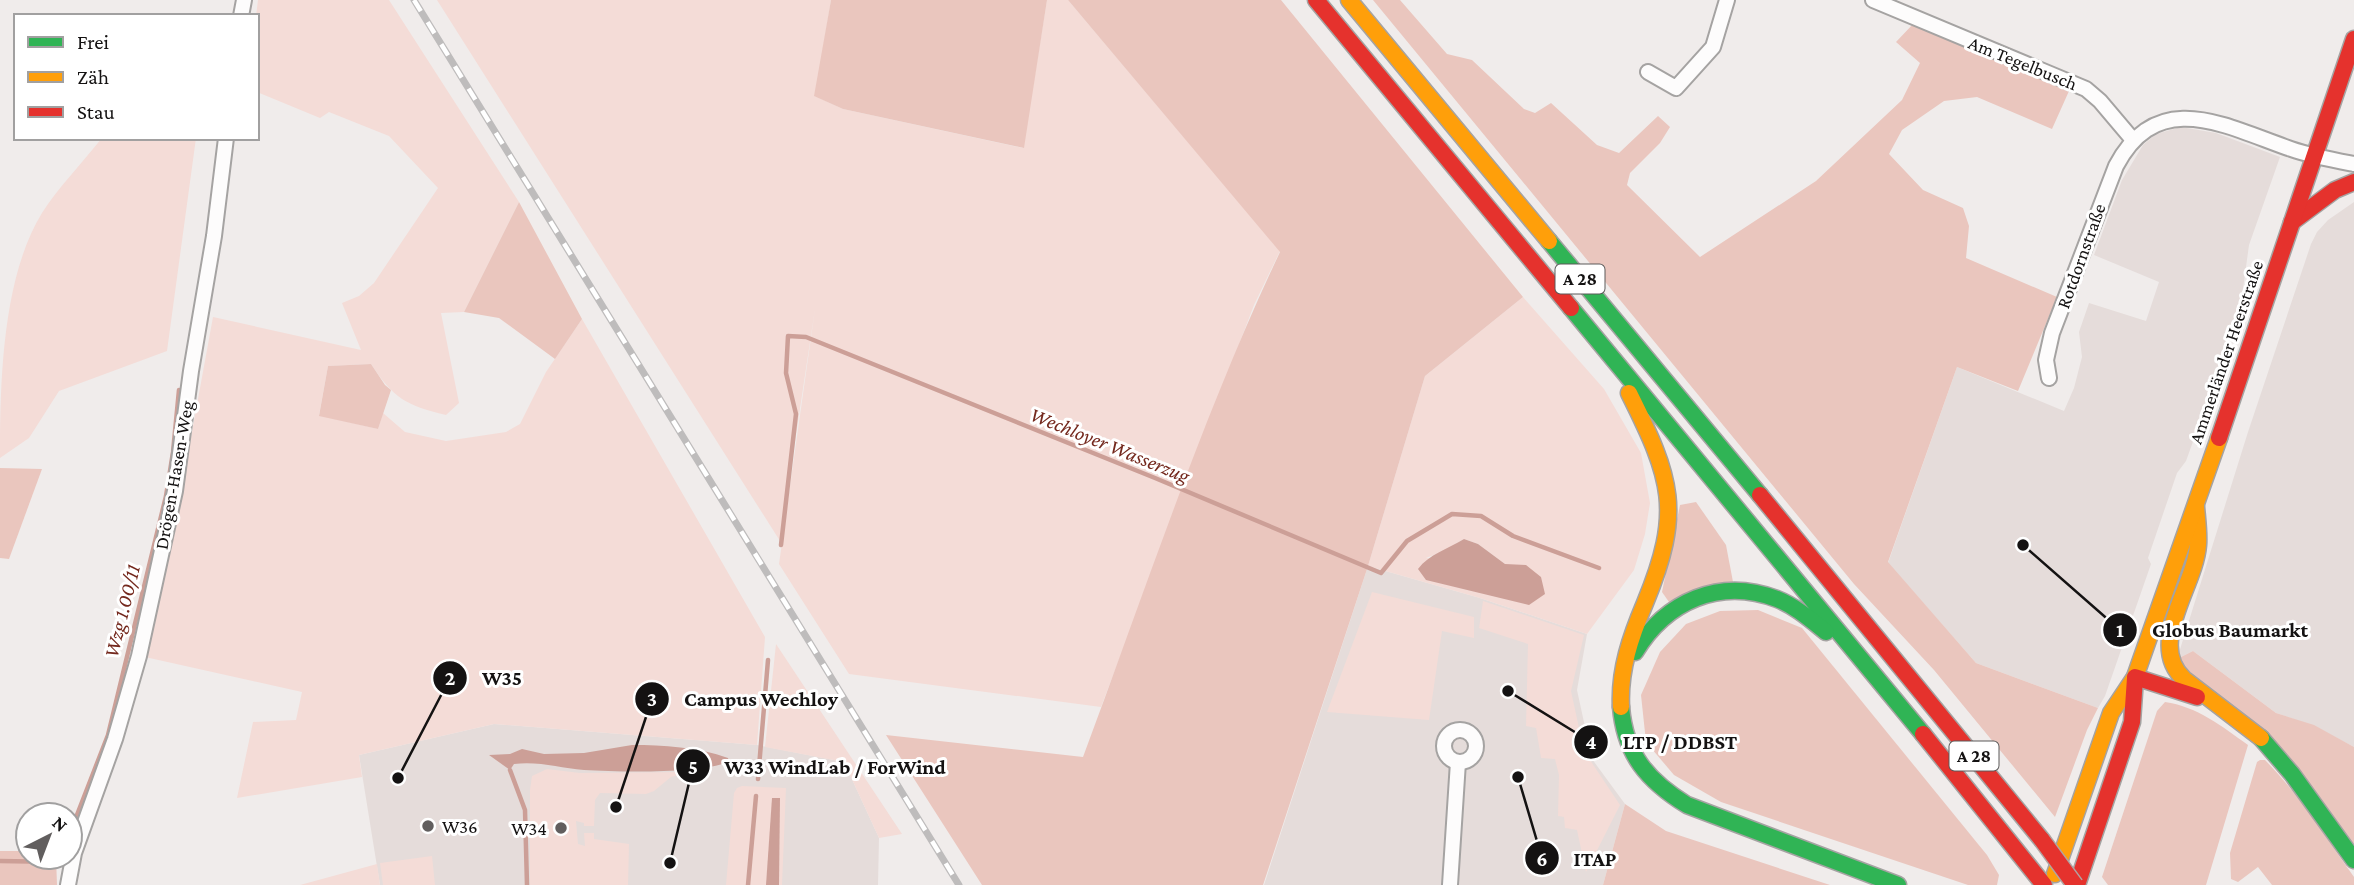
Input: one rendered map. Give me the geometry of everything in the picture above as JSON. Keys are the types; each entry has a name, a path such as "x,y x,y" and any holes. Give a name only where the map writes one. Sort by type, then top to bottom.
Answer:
{"main road":[{"name":"A 28","path":"1316,0 1870,669 2044,885"},
{"name":"A 28","path":"1349,0 1906,671 2076,885"},
{"name":"Ammerländer Heerstraße","path":"2051,885 2111,713 2135,677 2196,507 2354,39"},
{"path":"2292,222 2335,190 2354,182"},
{"path":"1610,355 1658,454 1667,483 1669,504 1665,550 1624,658 1620,692 1621,715 1628,743 1642,770 1664,791 1711,816 1898,885"},
{"path":"2196,507 2198,547 2169,639 2167,654 2171,666 2181,677 2263,741 2354,860"},
{"path":"1620,692 1637,647 1652,628 1672,609 1696,597 1723,590 1748,591 1776,598 1804,614 1870,669"},
{"path":"2135,677 2211,701"},
{"name":"Ammerländer Heerstraße","path":"2076,885 2132,722 2135,677"}],"street":[{"path":"1648,72 1676,88 1696,69 1713,47 1727,0"},
{"name":"Am Tegelbusch","path":"1873,0 2086,89 2100,101 2133,140"},
{"path":"2133,140 2148,129 2167,121 2198,118 2314,156 2354,164"},
{"name":"Drögen-Hasen-Weg","path":"68,885 74,853 115,739 139,656 175,491 191,371 214,236 226,140"},
{"name":"Rotdornstraße","path":"2049,378 2046,360 2052,333 2116,166 2133,140"},
{"path":"1450,885 1458,762"}],"shaded area":[{"path":"258,0 389,0 519,202 464,312 441,313 459,403 446,415 432,412 411,404 394,393 371,364 328,366 319,415 378,429 383,413 405,432 446,441 506,432 520,424 546,372 582,319 765,637 757,745 494,724 359,755 362,777 237,798 253,722 296,720 302,692 145,657 181,492 213,317 361,350 342,303 359,296 374,283 438,188 389,136 329,112 320,118 259,93 259,14 256,14"},
{"path":"437,0 831,0 815,96 843,109 1023,148 1047,0 1068,0 1280,251 1254,305 1101,707 849,674 779,564 815,309 780,541"},
{"path":"831,0 1047,0 1024,148 843,109 814,96"},
{"path":"1068,0 1281,0 1523,297 1425,376 1368,566 1263,885 982,885 886,735 1083,757 1200,439 1280,252"},
{"path":"1373,0 1400,0 1447,54 1472,60 1524,109 1535,113 1551,103 1597,145 1619,153 1658,116 1670,127 1660,143 1630,173 1627,185 1700,257 1816,181 1902,100 1920,63 1896,42 1914,23 2069,91 2052,129 1977,97 1944,101 1902,130 1889,154 1923,190 1963,208 1969,226 1966,258 2057,297 2018,391 1957,367 1888,562 1976,663 2098,708 2087,730 2055,817 1934,670 1854,584"},
{"path":"2181,127 2216,133 2280,157 2249,245 2240,311 2186,461 2177,473 2148,558 2151,564 2105,696 2098,708 1976,663 1888,563 1957,367 2064,411 2074,388 2082,357 2079,332 2089,303 2146,321 2159,282 2094,255 2122,180 2143,145 2156,134"},
{"path":"100,140 196,140 167,351 59,391 29,438 0,458 3,365 11,299 29,239 42,213"},
{"path":"519,202 582,319 555,359 499,318 464,312"},
{"path":"2354,202 2354,747 2314,726 2276,713 2193,651 2177,659 2248,432 2311,244 2328,220"},
{"path":"1523,297 1604,389 1641,453 1650,503 1645,534 1634,570 1587,634 1480,598 1368,566 1425,376","holes":["1464,539 1478,544 1505,564 1426,558"]},
{"path":"371,364 391,390 378,429 319,416 328,366"},
{"path":"0,468 42,469 9,559 0,558"},
{"path":"1696,502 1726,545 1733,582 1669,602 1662,592 1680,505"},
{"path":"1464,539 1478,544 1505,564 1526,565 1541,577 1545,594 1529,605 1426,580 1418,569 1422,564"},
{"path":"1368,566 1480,598 1587,634 1577,690 1592,759 1625,804 1603,885 1264,885"},
{"path":"1372,592 1474,617 1474,638 1442,631 1429,720 1327,712"},
{"path":"1483,601 1584,635 1571,691 1584,751 1620,805 1586,872 1577,830 1565,828 1564,817 1558,816 1559,775 1555,759 1541,758 1536,728 1526,726 1528,644 1479,628"},
{"path":"1758,610 1802,628 1987,855 1999,875 1997,885 1968,885 1721,802 1674,775 1646,742 1641,695 1660,652 1686,624 1720,611"},
{"path":"776,644 902,834 879,838 844,762 765,747"},
{"path":"2193,651 2276,713 2314,725 2354,747 2354,844 2177,659"},
{"path":"2165,702 2198,713 2248,745 2206,885 2108,885 2102,877 2157,711"},
{"path":"494,724 757,745 844,762 879,838 878,885 380,885 359,755"},
{"path":"632,745 693,749 717,754 728,758 729,762 698,769 658,771 584,770 523,763 514,764 510,770 489,755 510,754 522,749 544,754 584,753"},
{"path":"2265,760 2301,802 2354,877 2354,885 2272,885 2258,867 2238,882 2231,879 2230,853 2257,762"},
{"path":"547,769 580,773 689,772 671,777 646,794 600,793 595,800 594,826 584,826 584,823 576,821 578,844 585,846 584,833 594,833 594,839 629,844 628,885 530,885 532,776"},
{"path":"742,786 786,788 782,885 726,885 734,793"},
{"path":"772,798 780,798 779,885 766,885"},
{"path":"1625,804 1666,831 1830,885 1603,885"},
{"path":"0,851 14,851 14,871 56,871 57,885 0,885"},
{"path":"432,856 435,885 383,885 380,863"},
{"path":"377,864 380,885 300,885"}],"waterway":[{"name":"Wechloyer Wasserzug","path":"781,545 796,414 786,373 788,336 806,337 1381,573 1407,541 1452,514 1481,516 1513,536 1599,568"},
{"name":"Wzg 1.00/11","path":"82,801 108,735 166,496 179,390"},
{"name":"Wechloyer Wasserzug","path":"758,779 768,660"},
{"path":"510,770 525,810 527,885"},
{"name":"Wechloyer Wasserzug","path":"748,885 756,796"},
{"name":"Wzg 1.00/11","path":"0,861 14,861"}],"railway":[{"path":"414,0 959,885"}],"traffic: fast":[{"path":"1549,241 1760,495"},
{"path":"1571,308 1923,734"},
{"path":"1635,652 1662,619 1696,598 1715,593 1756,593 1777,599 1796,609 1826,632"},
{"path":"1621,707 1628,739 1641,765 1661,786 1687,805 1898,885"},
{"path":"2261,738 2292,774 2354,860"}],"traffic: slow":[{"path":"1349,0 1549,241"},
{"path":"1621,707 1627,653 1657,571 1668,519 1663,473 1629,393"},
{"path":"2055,874 2111,713 2135,677 2219,438"},
{"path":"2196,507 2198,545 2195,561 2171,632 2170,649 2174,665 2184,679 2261,738"}],"traffic: jam":[{"path":"1316,0 1571,308"},
{"path":"2219,438 2354,39"},
{"path":"2292,222 2335,190 2354,182"},
{"path":"1760,495 2042,840"},
{"path":"2135,677 2197,697"},
{"path":"2077,885 2132,722 2135,678"},
{"path":"1923,734 2044,885"},
{"path":"2042,840 2075,885"}],"place":[{"name":"Globus Baumarkt","path":"2023,545"},
{"name":"LTP / DDBST","path":"1508,691"},
{"name":"ITAP","path":"1518,777"},
{"name":"W35","path":"398,778"},
{"name":"Campus Wechloy","path":"616,807"},
{"name":"W36","path":"428,826"},
{"name":"W34","path":"561,828"},
{"name":"W33 WindLab / ForWind","path":"670,863"}]}
